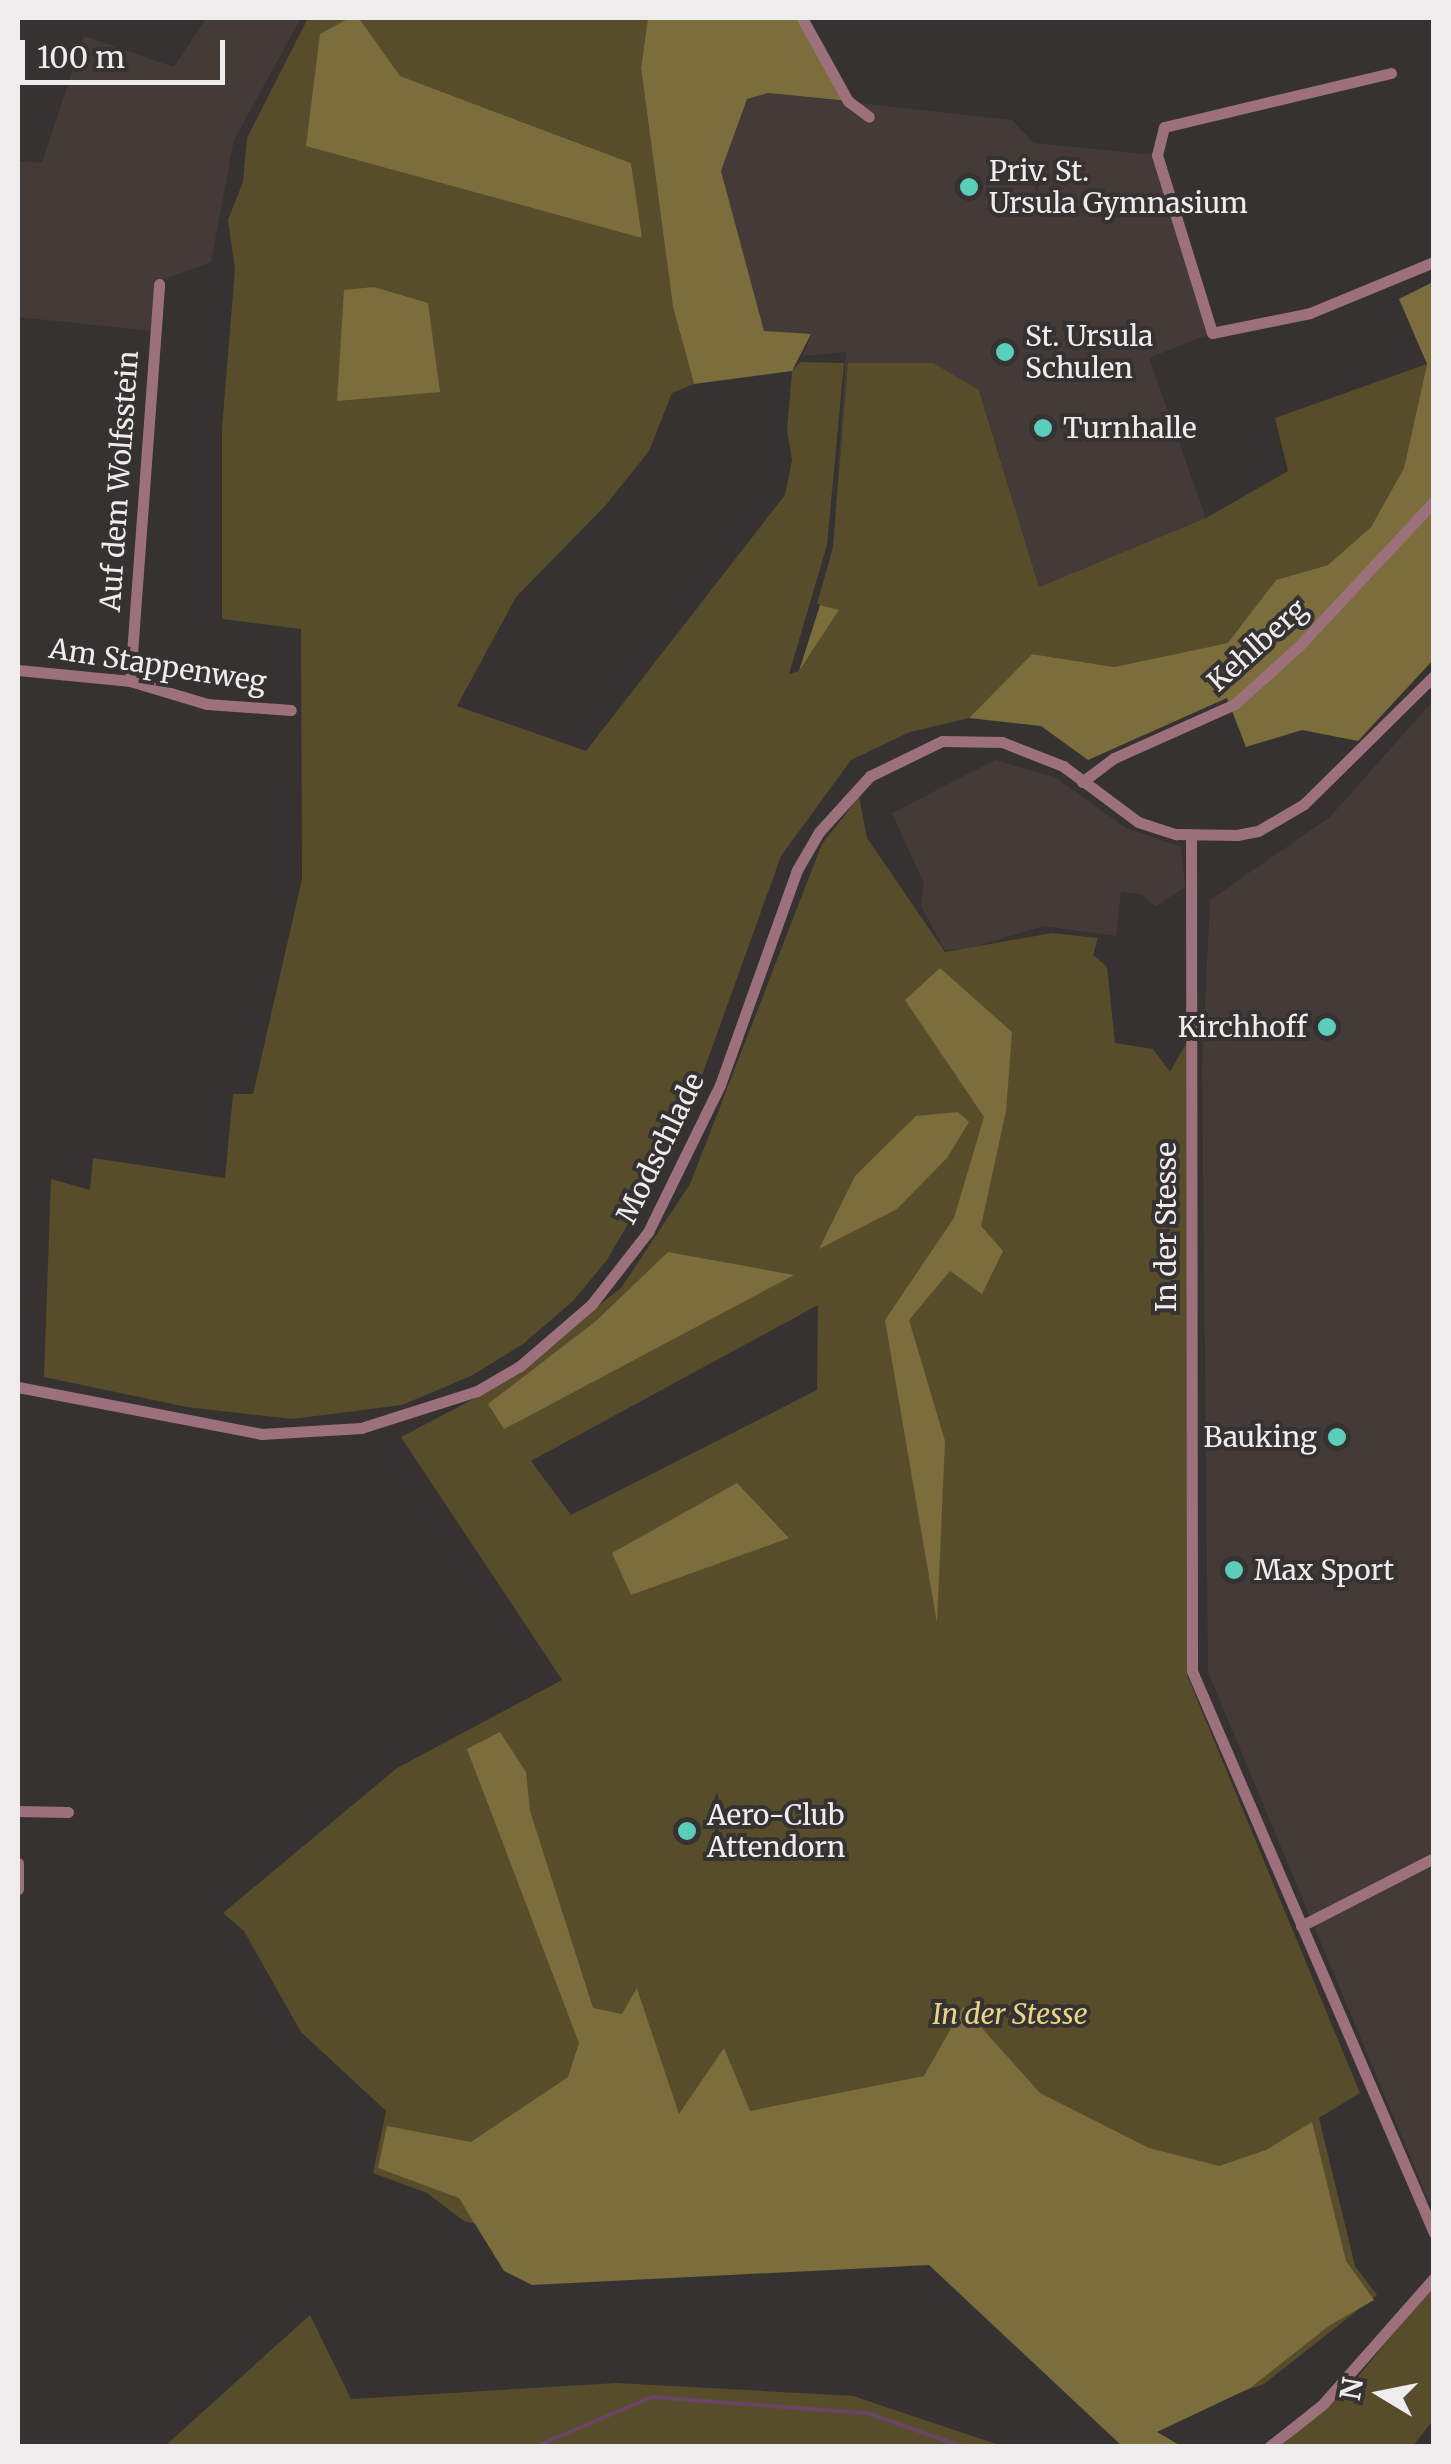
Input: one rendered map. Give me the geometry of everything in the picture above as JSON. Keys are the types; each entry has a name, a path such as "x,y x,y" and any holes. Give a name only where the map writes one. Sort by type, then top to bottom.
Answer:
{"street":[{"path":"802,18 848,100 869,116"},
{"path":"1391,73 1164,127 1157,155 1212,333 1310,313 1434,262"},
{"name":"Auf dem Wolfsstein","path":"130,681 159,284"},
{"name":"Kehlberg","path":"1082,782 1114,758 1236,704 1300,646 1434,502"},
{"name":"Am Stappenweg","path":"18,670 130,681 207,704 292,710"},
{"path":"1192,835 1258,831 1289,815 1357,758 1434,676"},
{"name":"Modschlade","path":"18,1387 261,1434 361,1428 478,1391 520,1366 592,1305 648,1232 720,1086 798,870 852,790 888,762 960,740 1025,749 1082,782 1138,822 1192,835"},
{"name":"In der Stesse","path":"1192,835 1191,1660 1434,2232"},
{"path":"18,1811 68,1812"},
{"path":"1301,1926 1434,1858"},
{"path":"18,1863 18,1890"},
{"path":"1270,2446 1322,2404 1434,2278"}],"shaded area":[{"path":"206,18 301,18 234,140 211,262 157,282 151,331 18,317 18,161 42,163 84,36 174,67"},
{"path":"349,18 359,18 400,76 631,163 642,238 306,146 320,34"},
{"path":"648,18 805,18 848,101 768,93 747,99 721,171 764,331 811,334 792,371 694,384 673,307 641,68"},
{"name":"St. Ursula Schulen","path":"768,93 1012,120 1034,143 1157,155 1212,333 1149,358 1206,518 1039,587 980,391 817,604 833,548 846,352 803,356 811,335 764,332 721,171 747,99"},
{"path":"1433,282 1433,660 1358,741 1302,730 1246,747 1227,698 1088,760 1041,726 969,718 1032,654 1114,667 1228,643 1276,580 1328,565 1371,527 1404,468 1427,364 1399,299"},
{"path":"374,287 428,303 440,392 337,401 344,290"},
{"path":"820,605 839,610 799,671"},
{"path":"1433,701 1434,2200 1429,2202 1208,1672 1202,1067 1210,900 1330,817"},
{"path":"995,760 1055,777 1126,828 1181,847 1185,887 1156,906 1141,894 1121,892 1116,936 1043,926 968,949 945,950 921,906 924,884 892,813"},
{"path":"940,968 1012,1032 1006,1111 981,1226 1003,1251 982,1294 950,1271 909,1320 945,1441 937,1623 885,1320 954,1218 984,1117 905,1000"},
{"path":"958,1112 969,1122 947,1158 897,1209 819,1249 855,1176 916,1116"},
{"path":"668,1252 794,1275 504,1429 488,1404 596,1321"},
{"path":"737,1483 789,1538 631,1595 612,1553"},
{"path":"500,1732 526,1772 530,1811 593,2008 622,2014 637,1988 679,2114 724,2048 750,2111 924,2076 963,2007 1040,2093 1149,2148 1219,2166 1266,2150 1312,2122 1346,2261 1374,2300 1330,2325 1250,2388 1157,2432 1181,2446 1122,2446 929,2265 532,2285 504,2271 459,2198 378,2168 387,2126 471,2142 568,2077 579,2043 467,1749"}],"green space":[{"path":"308,18 349,18 320,34 610,226 641,238 631,163 400,76 359,18 648,18 641,68 673,307 694,384 672,393 649,451 605,506 516,597 457,706 586,751 785,495 792,460 787,430 792,371 800,362 844,363 827,545 789,674 799,671 838,611 817,604 833,548 848,363 933,363 979,390 1039,587 1206,518 1288,471 1275,418 1427,364 1404,468 1371,527 1328,565 1276,580 1229,643 1114,667 1032,654 969,718 910,732 851,760 781,856 682,1131 607,1260 573,1301 523,1344 471,1376 402,1405 292,1419 187,1407 44,1377 51,1179 90,1190 93,1158 225,1178 233,1094 253,1094 302,879 301,629 222,619 222,428 235,269 228,220 243,182 247,138"},
{"name":"In der Stesse","path":"859,797 867,838 945,952 1052,933 1098,938 1093,955 1107,967 1115,1043 1153,1049 1170,1072 1187,1042 1187,1675 1360,2093 1319,2118 1355,2266 1377,2295 1264,2384 1210,2403 957,2261 524,2236 464,2221 427,2193 373,2173 386,2111 301,2032 244,1931 223,1913 397,1768 562,1680 401,1437 489,1391 621,1288 690,1184 822,844","holes":["818,1305 817,1390 571,1515 531,1461","638,1990 679,2115 710,2069 702,2123 620,2127"]},
{"path":"1433,2286 1433,2420 1413,2446 1281,2446 1356,2379"},
{"path":"310,2315 351,2399 617,2383 853,2396 1002,2446 165,2446"}],"waterway":[{"path":"537,2446 652,2397 867,2413 961,2446"}],"place":[{"name":"Priv. St. Ursula Gymnasium","path":"969,187"},
{"name":"St. Ursula Schulen","path":"1005,352"},
{"name":"Turnhalle","path":"1043,428"},
{"name":"Kirchhoff","path":"1327,1027"},
{"name":"Bauking","path":"1337,1437"},
{"name":"Max Sport","path":"1234,1570"},
{"name":"Aero-Club Attendorn","path":"687,1831"}]}
